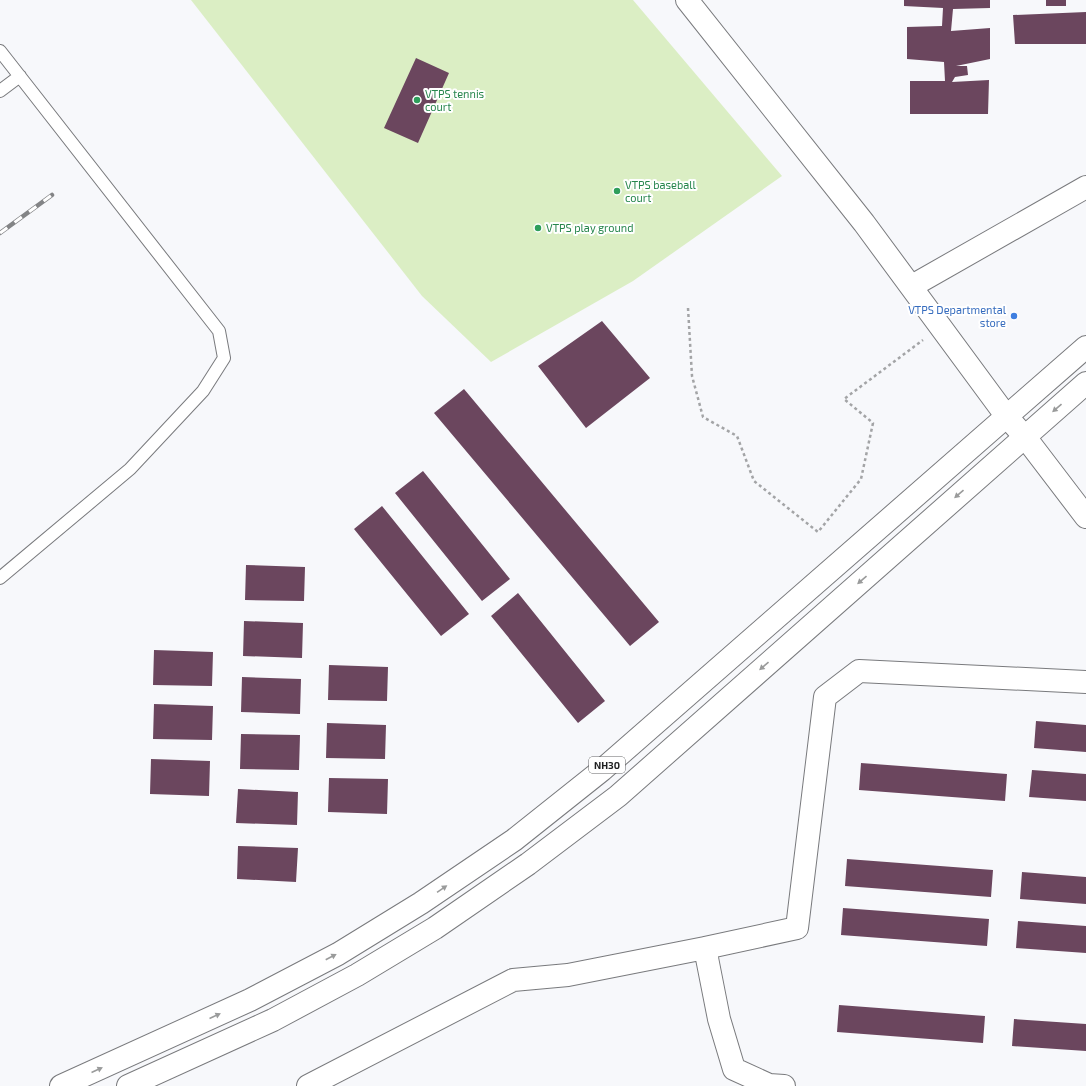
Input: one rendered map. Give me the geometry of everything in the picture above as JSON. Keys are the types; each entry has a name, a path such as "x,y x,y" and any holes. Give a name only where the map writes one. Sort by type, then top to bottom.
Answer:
{"main road":[{"path":"687,0 912,286 1007,417 1025,437 1086,517"},
{"path":"912,286 1086,187"},
{"name":"NH30","path":"61,1086 250,1000 338,954 421,903 514,840 602,770 1086,347"},
{"name":"NH30","path":"128,1086 273,1020 357,975 435,928 528,864 618,796 1086,383"},
{"path":"308,1086 513,980 568,975 797,928 825,697 859,671 1086,682"},
{"path":"705,948 720,1019 734,1069 769,1086 784,1086"}],"lane":[{"path":"0,51 219,331 224,358 203,391 130,469 0,578"},
{"path":"0,91 20,76"}],"path":[{"path":"688,308 692,376 703,417 737,436 754,481 818,532 860,479 873,423 844,399 941,326"}],"green space":[{"name":"VTPS play ground","path":"191,0 633,0 782,176 633,281 491,362 422,296"}],"building":[{"path":"904,0 990,0 990,8 953,9 951,31 990,28 990,59 956,66 967,66 968,75 955,77 952,82 989,80 988,114 910,114 910,81 945,81 944,62 907,59 907,27 942,26 943,8 904,6"},
{"path":"1046,0 1066,0 1066,6 1046,6"},
{"path":"1086,12 1086,44 1015,44 1013,15"},
{"name":"VTPS tennis court","path":"416,58 449,73 418,143 384,128"},
{"path":"602,321 650,378 586,428 538,366"},
{"path":"464,389 659,622 630,646 434,413"},
{"path":"423,471 510,579 482,601 395,493"},
{"path":"382,506 469,614 441,636 354,529"},
{"path":"246,565 305,567 304,601 245,600"},
{"path":"518,593 605,701 578,723 491,616"},
{"path":"244,621 303,623 302,658 243,656"},
{"path":"154,650 213,652 212,686 153,685"},
{"path":"329,665 388,667 387,701 328,700"},
{"path":"242,677 301,679 300,714 241,712"},
{"path":"154,704 213,706 212,740 153,739"},
{"path":"1036,721 1086,725 1086,752 1034,748"},
{"path":"327,723 386,725 385,759 326,758"},
{"path":"241,734 300,735 299,770 240,769"},
{"path":"151,759 210,761 209,796 150,794"},
{"path":"861,763 1007,774 1005,801 859,790"},
{"path":"1032,770 1086,774 1086,801 1029,797"},
{"path":"329,778 388,779 387,814 328,812"},
{"path":"238,789 298,792 297,825 236,823"},
{"path":"238,846 298,848 296,882 237,879"},
{"path":"847,859 993,870 991,897 845,886"},
{"path":"1022,872 1086,877 1086,904 1020,899"},
{"path":"843,908 989,919 987,946 841,935"},
{"path":"1018,921 1086,926 1086,953 1016,948"},
{"path":"839,1005 985,1016 983,1043 837,1032"},
{"path":"1014,1019 1086,1024 1086,1051 1012,1046"}],"railway":[{"path":"0,233 52,195"}],"place":[{"name":"VTPS tennis court","path":"417,100"},
{"name":"VTPS baseball court","path":"617,191"},
{"name":"VTPS play ground","path":"538,228"},
{"name":"VTPS Departmental store","path":"1014,316"}]}
